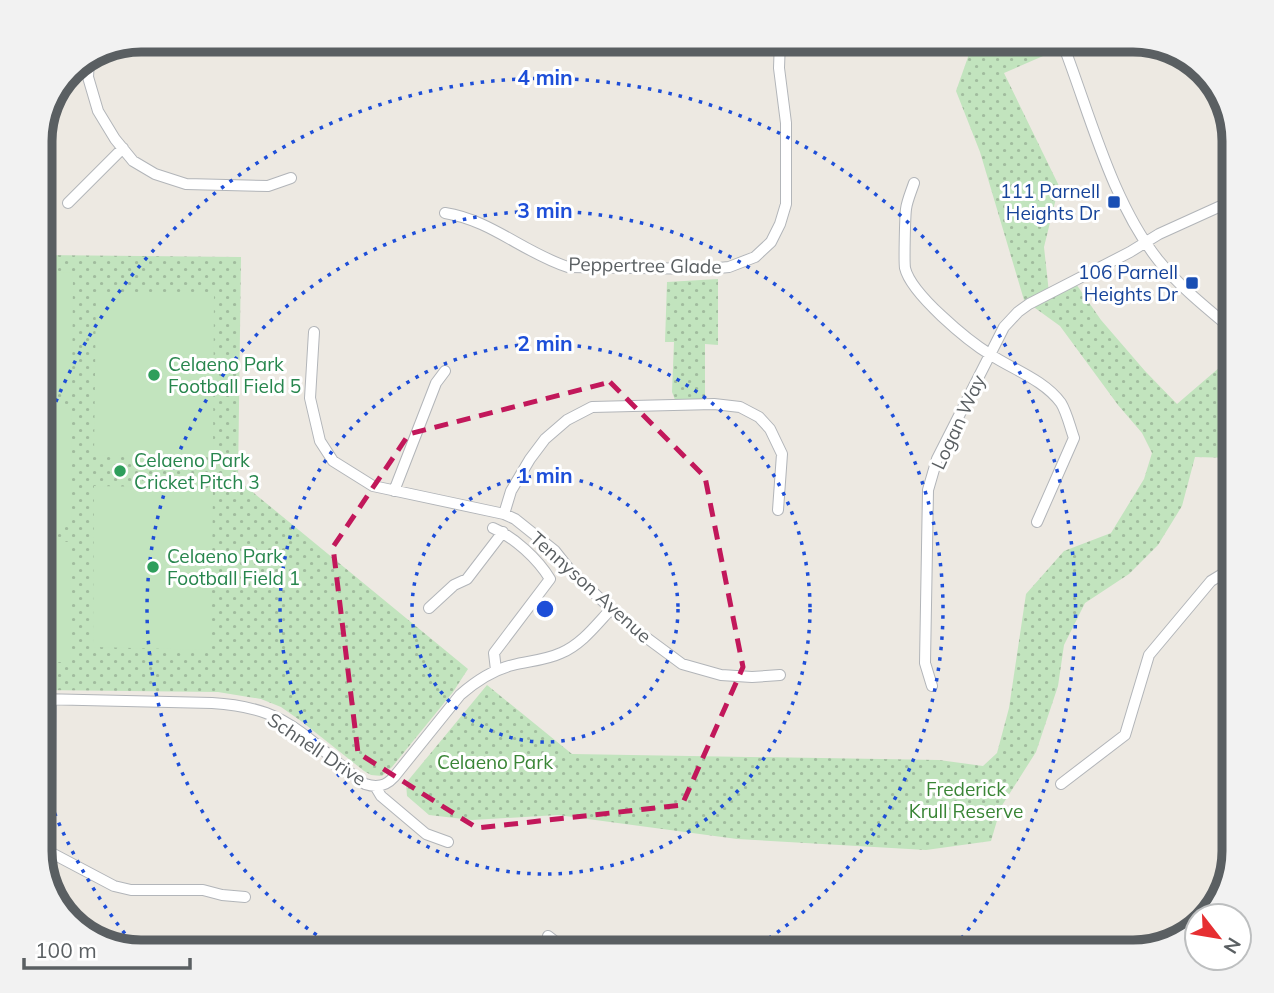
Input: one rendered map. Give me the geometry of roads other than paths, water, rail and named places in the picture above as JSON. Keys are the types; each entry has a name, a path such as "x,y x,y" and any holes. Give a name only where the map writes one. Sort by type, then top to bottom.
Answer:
{"street":[{"name":"Peppertree Glade","path":"445,213 477,220 549,261 568,267 708,269 729,267 755,257 771,242 786,204 786,123 779,52"},
{"path":"1065,52 1109,172 1146,242 1176,280 1222,320"},
{"path":"88,70 88,78 98,111 115,139 133,161 155,174 186,184 268,186 291,178"},
{"path":"68,203 123,148"},
{"path":"914,183 906,209 905,268 915,287 929,304 975,344 1047,389 1062,405 1074,438 1037,522"},
{"name":"Logan Way","path":"932,686 925,663 928,490 937,459 1004,327 1023,308 1159,234 1222,205"},
{"name":"Tennyson Avenue","path":"314,332 310,398 320,441 333,461 373,486 503,514 522,524 555,551 570,570 611,609 682,664 721,675 780,675"},
{"path":"394,491 436,383 445,371"},
{"path":"503,514 511,491 530,459 545,439 567,420 592,407 714,404 740,407 759,417 771,429 782,454 778,510"},
{"path":"429,608 454,585 467,579 498,530 541,564 550,579 494,653 496,670"},
{"path":"1061,784 1125,735 1149,655 1211,581 1222,574"},
{"path":"375,786 389,782 394,777 460,695 473,684 510,665 549,658 565,652 581,641 611,609"},
{"name":"Schnell Drive","path":"53,699 212,703 237,705 269,714 283,721 365,784 375,786 380,796 426,834 448,842"},
{"path":"53,855 114,887 131,890 203,890 245,897"},
{"path":"548,936 553,940"}],"place":[{"name":"111 Parnell Heights Dr","path":"1114,202"},
{"name":"106 Parnell Heights Dr","path":"1192,283"},
{"name":"Celaeno Park Football Field 5","path":"154,375"},
{"name":"Celaeno Park Cricket Pitch 3","path":"120,471"},
{"name":"Celaeno Park Football Field 1","path":"153,567"}],"park label":[{"name":"Celaeno Park","path":"495,762"},
{"name":"Frederick Krull Reserve","path":"966,800"}]}
